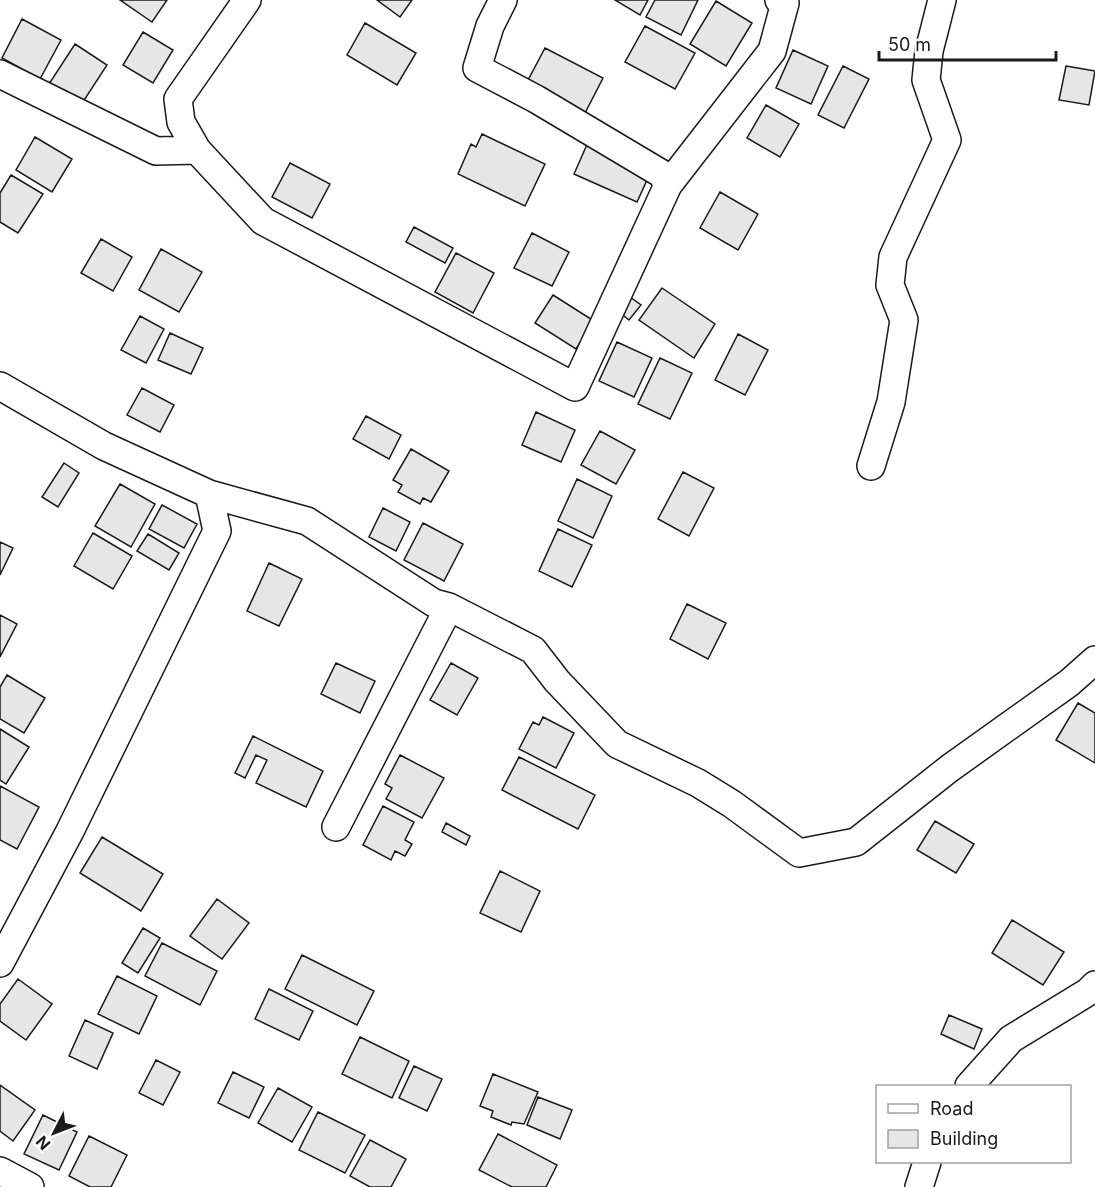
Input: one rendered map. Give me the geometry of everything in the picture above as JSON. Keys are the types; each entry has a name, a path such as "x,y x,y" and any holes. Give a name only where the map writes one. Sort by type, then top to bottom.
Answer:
{"street":[{"path":"247,0 178,99 181,122 197,150 262,221 575,387 668,185 772,51 785,3 779,0"},
{"path":"503,0 490,26 477,68 536,99 662,174 668,185"},
{"path":"871,466 891,402 904,320 890,285 893,257 947,140 926,80 929,51 942,0"},
{"path":"0,74 156,152 197,150"},
{"path":"0,386 104,446 209,494 307,521 434,603 449,607 533,650 557,681 616,744 706,788 799,853 856,842 950,768 1070,683 1095,660"},
{"path":"0,963 70,831 217,531 209,494"},
{"path":"336,827 449,607"},
{"path":"970,1085 1011,1039 1088,992 1095,985"},
{"path":"919,1187 926,1163"},
{"path":"0,1171 30,1187"}],"building":[{"path":"120,0 167,0 152,22"},
{"path":"377,0 412,0 400,17"},
{"path":"615,0 648,0 640,15"},
{"path":"655,0 698,0 681,35 646,17"},
{"path":"716,1 752,23 726,66 690,44"},
{"path":"22,19 61,40 40,79 2,58"},
{"path":"365,23 416,53 397,85 347,55"},
{"path":"645,26 695,53 675,89 625,62"},
{"path":"143,32 173,50 153,83 123,65"},
{"path":"75,44 107,65 81,105 49,84"},
{"path":"545,48 603,78 584,115 526,84"},
{"path":"793,50 828,66 811,104 776,88"},
{"path":"843,66 869,79 844,128 818,115"},
{"path":"1066,66 1095,71 1089,105 1059,100"},
{"path":"766,105 799,124 780,157 747,138"},
{"path":"482,134 545,164 525,206 458,174 471,144 476,147"},
{"path":"35,137 72,159 52,192 16,170"},
{"path":"589,140 652,169 637,202 574,174"},
{"path":"290,163 330,184 312,218 272,197"},
{"path":"11,175 43,194 18,233 0,222 0,193"},
{"path":"720,192 758,214 738,250 700,228"},
{"path":"414,227 453,248 445,263 406,242"},
{"path":"532,233 569,252 552,286 514,268"},
{"path":"101,239 132,257 113,291 81,273"},
{"path":"161,249 202,272 179,312 139,290"},
{"path":"456,253 494,273 473,313 435,292"},
{"path":"662,288 715,324 694,358 639,320"},
{"path":"553,295 594,321 576,349 535,323"},
{"path":"630,297 641,305 629,320 619,312"},
{"path":"140,316 164,329 146,363 121,350"},
{"path":"170,333 203,348 191,374 158,360"},
{"path":"738,334 768,350 745,395 715,380"},
{"path":"617,342 652,358 634,397 599,381"},
{"path":"660,358 692,373 670,419 638,404"},
{"path":"142,388 174,405 160,432 127,415"},
{"path":"536,412 575,430 561,462 522,445"},
{"path":"366,416 401,435 389,459 353,439"},
{"path":"600,431 635,450 616,484 581,465"},
{"path":"411,449 449,471 431,502 423,498 420,504 398,492 402,485 393,480"},
{"path":"64,463 79,473 58,507 42,497"},
{"path":"683,472 714,488 689,536 658,519"},
{"path":"577,479 612,496 593,538 558,521"},
{"path":"120,484 155,504 131,547 95,526"},
{"path":"162,505 197,524 184,548 149,529"},
{"path":"383,508 410,522 396,551 369,537"},
{"path":"423,523 463,544 444,581 404,560"},
{"path":"558,529 592,545 572,587 539,571"},
{"path":"93,533 132,556 113,589 74,566"},
{"path":"148,534 179,553 169,570 137,551"},
{"path":"0,542 13,548 0,575"},
{"path":"269,563 302,579 279,626 247,611"},
{"path":"687,604 726,623 708,659 670,639"},
{"path":"0,615 17,624 0,657"},
{"path":"336,663 375,681 360,713 321,694"},
{"path":"451,663 478,678 457,715 430,700"},
{"path":"7,675 45,698 24,733 0,719 0,687"},
{"path":"1078,703 1095,713 1095,763 1056,740"},
{"path":"543,717 574,733 556,768 519,749 533,722 539,725"},
{"path":"0,729 29,747 6,784 0,780"},
{"path":"253,736 323,771 306,807 256,783 267,760 256,755 245,778 235,773"},
{"path":"400,755 444,778 422,818 386,799 392,788 385,784"},
{"path":"519,757 595,795 578,829 502,790"},
{"path":"0,786 39,807 17,849 0,840"},
{"path":"383,806 414,822 405,840 412,844 405,856 395,851 391,860 363,845"},
{"path":"935,821 974,844 956,873 917,850"},
{"path":"446,823 470,836 466,845 442,832"},
{"path":"102,837 163,874 141,911 80,873"},
{"path":"500,871 540,891 521,932 480,913"},
{"path":"217,899 249,923 222,959 190,936"},
{"path":"1012,920 1064,952 1043,985 992,953"},
{"path":"143,928 160,938 138,973 122,963"},
{"path":"162,943 217,971 200,1005 145,976"},
{"path":"302,955 374,991 357,1025 285,989"},
{"path":"117,976 157,996 139,1034 98,1014"},
{"path":"18,979 52,1004 26,1040 0,1021 0,1004"},
{"path":"269,989 313,1011 299,1040 255,1019"},
{"path":"949,1015 982,1029 974,1049 941,1034"},
{"path":"85,1020 113,1033 97,1069 69,1056"},
{"path":"360,1037 409,1061 392,1098 342,1074"},
{"path":"156,1060 180,1072 163,1105 139,1093"},
{"path":"414,1066 442,1079 427,1111 399,1098"},
{"path":"233,1072 264,1087 249,1118 218,1103"},
{"path":"493,1074 538,1092 524,1124 512,1122 511,1125 491,1117 493,1111 480,1106"},
{"path":"0,1085 35,1110 13,1141 0,1131"},
{"path":"278,1088 312,1107 292,1142 258,1123"},
{"path":"538,1097 572,1110 560,1139 527,1125"},
{"path":"318,1112 365,1135 345,1173 299,1150"},
{"path":"43,1115 77,1132 59,1170 24,1154"},
{"path":"498,1134 557,1165 546,1187 512,1187 479,1170"},
{"path":"89,1136 127,1155 111,1187 90,1187 69,1176"},
{"path":"370,1140 406,1159 391,1187 370,1187 350,1176"}]}
